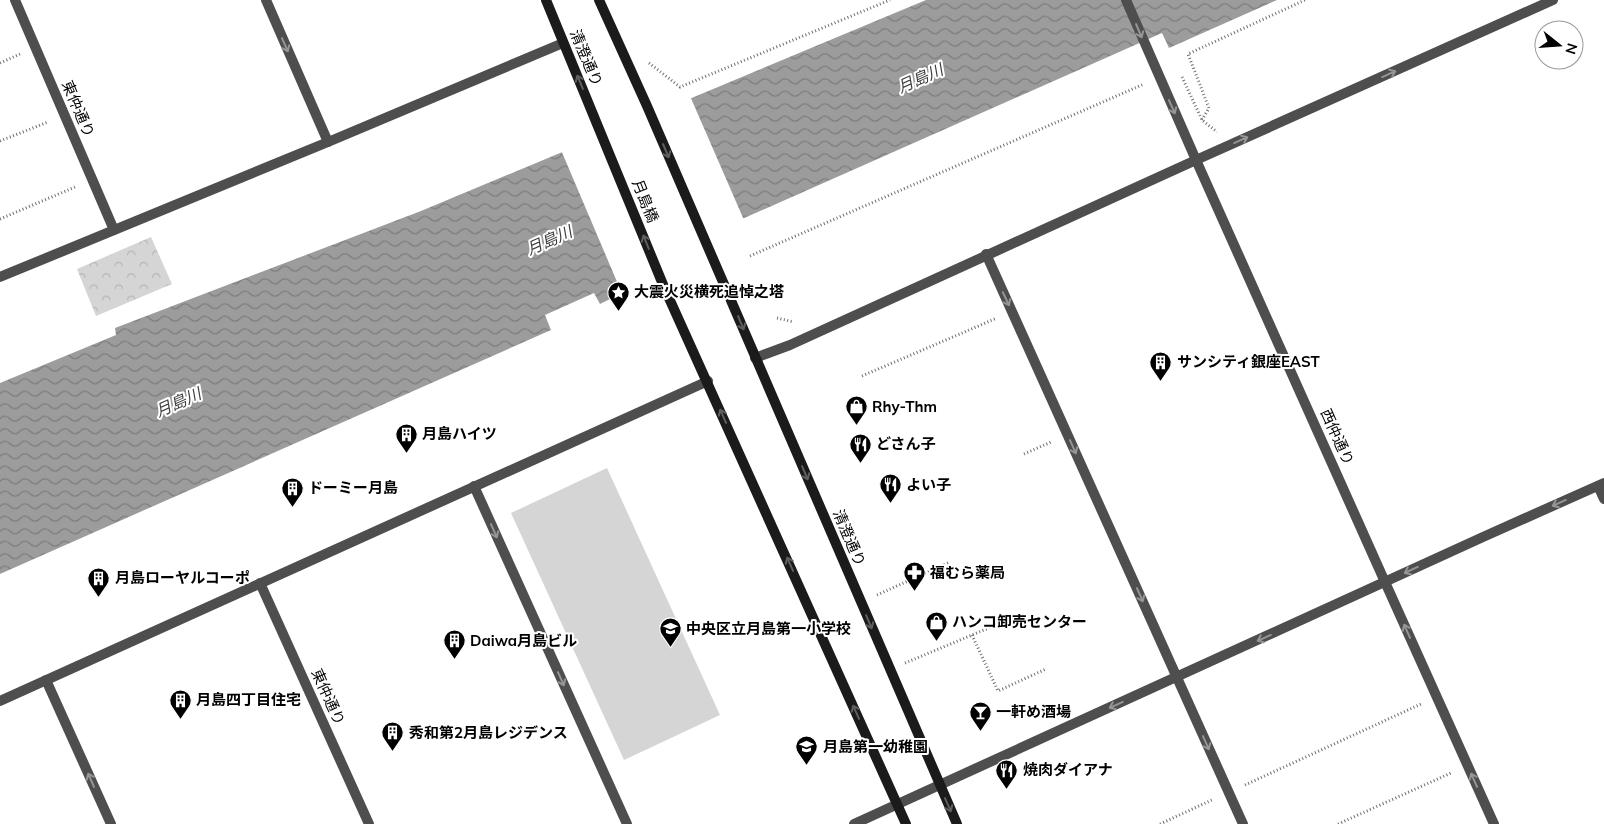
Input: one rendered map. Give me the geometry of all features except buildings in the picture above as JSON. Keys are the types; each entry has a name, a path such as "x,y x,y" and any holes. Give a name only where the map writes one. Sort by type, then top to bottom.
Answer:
{"main road":[{"name":"清澄通り","path":"546,0 598,126"},
{"name":"清澄通り","path":"599,0 647,106 957,824"},
{"name":"月島橋","path":"598,126 664,287 708,381"},
{"path":"708,381 906,824"}],"street":[{"name":"東仲通り","path":"15,0 114,230"},
{"path":"266,0 328,142"},
{"name":"西仲通り","path":"1126,0 1494,824"},
{"path":"756,358 790,345 986,254 1553,0"},
{"path":"0,277 563,43"},
{"path":"986,254 1243,824"},
{"path":"0,702 708,381"},
{"path":"854,824 1601,485 1604,499"},
{"path":"474,486 626,824"},
{"name":"東仲通り","path":"260,583 369,824"},
{"path":"46,680 111,824"}],"path":[{"path":"644,59 680,88 890,0"},
{"path":"1202,120 1209,108 1188,54 1305,0"},
{"path":"1179,71 1202,120 1217,132"},
{"path":"1144,77 1150,91"},
{"path":"750,256 1146,82"},
{"path":"0,141 65,115"},
{"path":"0,219 92,180"},
{"path":"862,376 1012,312"},
{"path":"778,318 797,323"},
{"path":"1024,454 1068,434"},
{"path":"861,603 950,562"},
{"path":"890,670 1015,616"},
{"path":"972,634 998,691 1046,669"},
{"path":"1160,824 1437,697"},
{"path":"1338,824 1468,766"}],"green space":[{"path":"151,237 172,284 96,316 77,269"},
{"path":"607,468 720,715 624,760 511,513"}],"water":[{"name":"月島川","path":"926,0 1277,0 1169,48 1162,33 742,219 751,242 615,305 612,298 600,304 594,293 545,315 551,330 0,574 0,383 116,335 115,328 421,211"}],"pier":[{"path":"690,96 754,243 626,303 561,150"}],"place":[{"name":"大震火災横死追悼之塔","path":"618,311"},
{"name":"サンシティ銀座EAST","path":"1161,381"},
{"name":"Rhy-Thm","path":"856,426"},
{"name":"月島ハイツ","path":"406,453"},
{"name":"どさん子","path":"860,463"},
{"name":"よい子","path":"890,504"},
{"name":"ドーミー月島","path":"292,507"},
{"name":"福むら薬局","path":"914,592"},
{"name":"月島ローヤルコーポ","path":"99,597"},
{"name":"ハンコ卸売センター","path":"936,641"},
{"name":"中央区立月島第一小学校","path":"670,648"},
{"name":"Daiwa月島ビル","path":"454,660"},
{"name":"月島四丁目住宅","path":"180,719"},
{"name":"一軒め酒場","path":"980,731"},
{"name":"秀和第2月島レジデンス","path":"393,752"},
{"name":"月島第一幼稚園","path":"807,766"},
{"name":"焼肉ダイアナ","path":"1007,789"}]}
